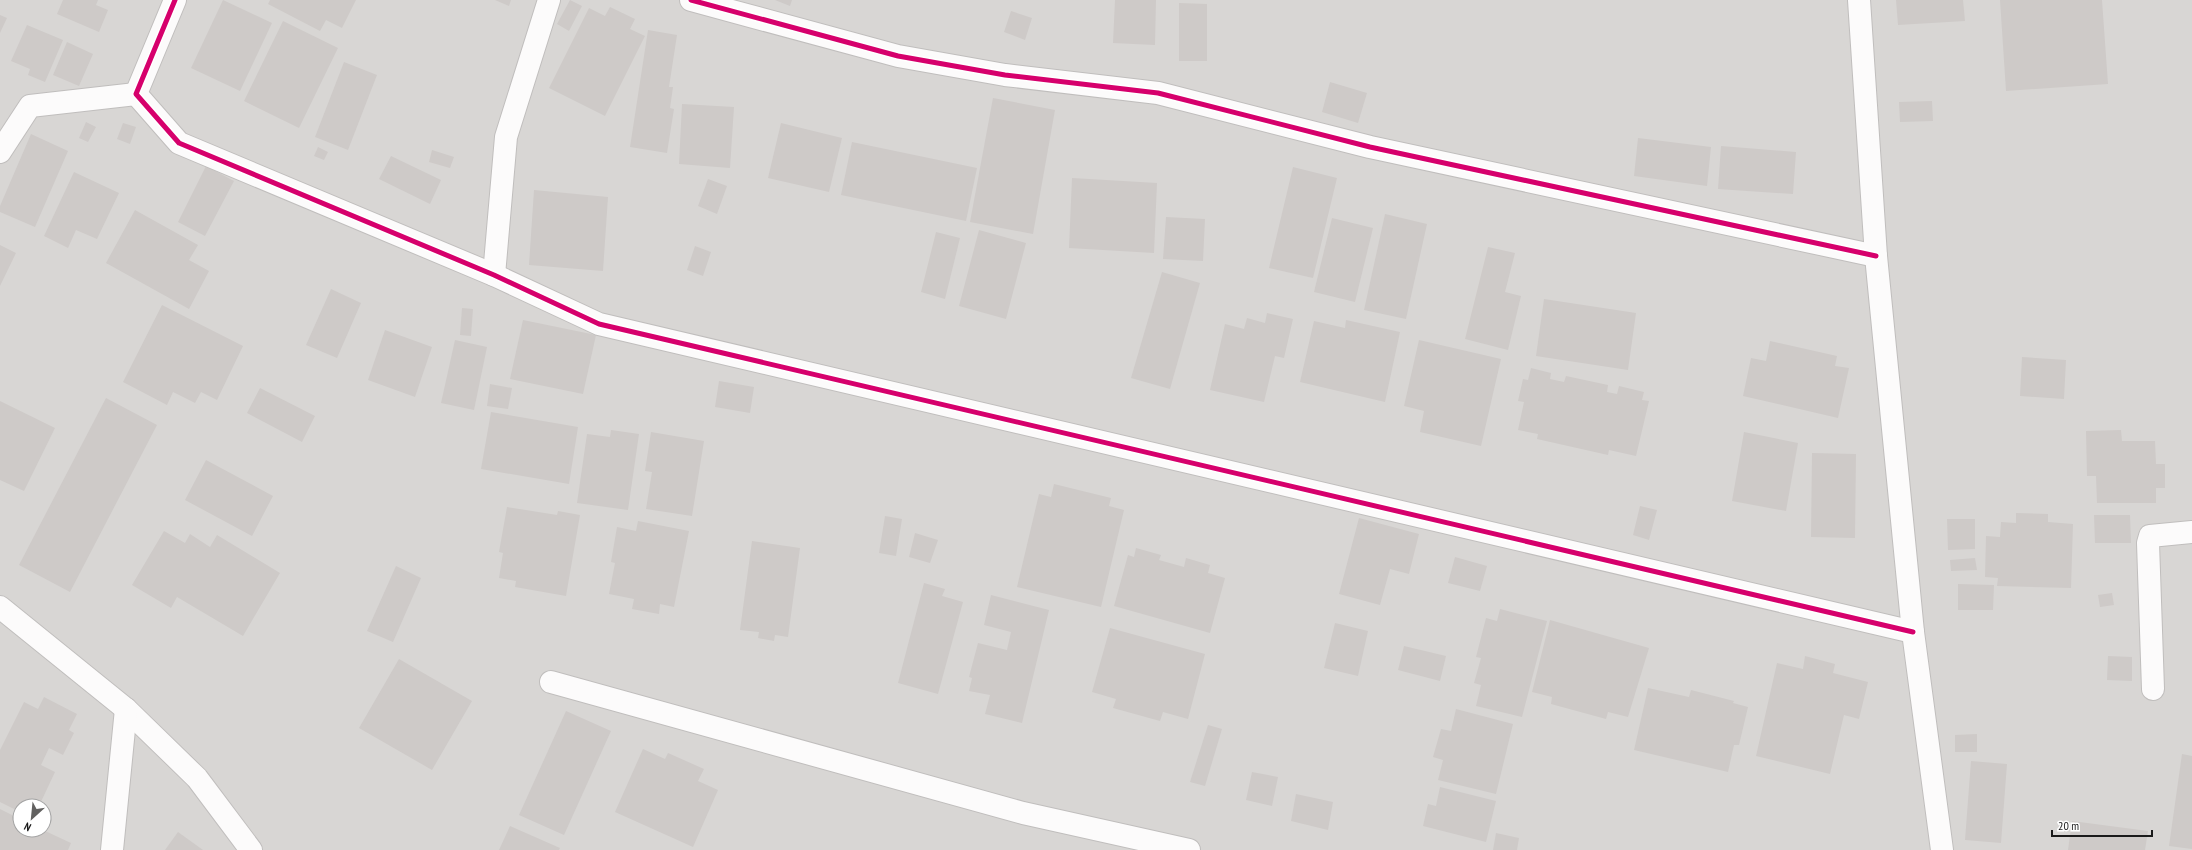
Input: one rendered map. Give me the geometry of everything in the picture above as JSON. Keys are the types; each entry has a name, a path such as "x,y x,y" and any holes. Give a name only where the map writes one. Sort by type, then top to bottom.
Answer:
{"street":[{"path":"136,94 175,0"},
{"path":"494,275 506,137 549,0"},
{"path":"691,0 898,56 1005,75 1158,93 1370,147 1876,256"},
{"path":"1859,0 1876,256 1912,632 1942,850"},
{"path":"0,152 30,106 136,94"},
{"path":"136,94 179,143 494,275 599,324 1912,632"},
{"path":"2153,689 2148,544 2150,536 2192,532"},
{"path":"0,607 126,709 197,778 251,850"},
{"path":"551,682 1023,813 1189,850"},
{"path":"112,850 126,709"}],"shaded area":[{"path":"0,0 2192,0 2192,850 0,850"}],"building":[{"path":"63,0 98,0 96,5 108,10 99,32 57,14"},
{"path":"223,0 272,23 240,91 191,68"},
{"path":"270,0 356,0 342,28 326,20 320,31 268,4"},
{"path":"495,0 511,0 509,6"},
{"path":"570,0 582,6 569,31 557,24"},
{"path":"775,0 792,0 790,6"},
{"path":"1115,0 1156,0 1155,45 1113,43"},
{"path":"1896,0 1963,0 1965,21 1898,25"},
{"path":"2000,0 2102,0 2108,84 2006,91"},
{"path":"1179,3 1207,4 1207,61 1179,61"},
{"path":"610,7 635,19 630,29 645,36 605,116 549,88 589,8 605,16"},
{"path":"1011,11 1032,18 1025,40 1004,32"},
{"path":"0,15 7,18 0,33"},
{"path":"283,21 338,48 299,128 244,101"},
{"path":"27,25 63,40 45,82 28,75 30,69 11,61"},
{"path":"648,30 677,35 669,87 673,87 670,108 674,109 667,153 630,147"},
{"path":"67,42 93,54 79,86 53,75"},
{"path":"344,62 377,75 348,150 315,137"},
{"path":"1330,82 1367,93 1358,123 1322,112"},
{"path":"993,98 1055,110 1033,234 970,222"},
{"path":"1932,101 1933,121 1900,122 1899,102"},
{"path":"682,104 734,107 730,168 679,164"},
{"path":"86,122 96,127 88,142 79,138"},
{"path":"123,123 136,127 130,144 117,139"},
{"path":"781,123 842,138 829,192 768,178"},
{"path":"31,134 68,151 35,227 0,212 0,206"},
{"path":"1638,138 1711,147 1707,186 1634,176"},
{"path":"852,142 977,168 966,221 841,195"},
{"path":"1721,146 1796,152 1793,194 1718,189"},
{"path":"318,147 328,152 324,160 314,156"},
{"path":"432,150 454,157 450,168 429,162"},
{"path":"391,156 441,180 430,204 379,179"},
{"path":"206,166 234,181 205,236 178,222"},
{"path":"1293,167 1337,178 1313,278 1269,268"},
{"path":"74,172 119,193 97,239 76,230 68,248 44,236"},
{"path":"1072,178 1157,183 1154,253 1069,248"},
{"path":"708,179 727,186 717,214 698,206"},
{"path":"534,190 608,197 603,271 529,265"},
{"path":"135,210 198,245 189,260 209,271 189,309 106,263"},
{"path":"1385,214 1427,224 1406,319 1364,310"},
{"path":"1166,217 1205,219 1203,261 1163,259"},
{"path":"1332,218 1373,228 1355,302 1314,292"},
{"path":"979,230 1026,243 1006,319 959,306"},
{"path":"936,232 960,238 945,299 921,292"},
{"path":"0,245 16,253 0,286"},
{"path":"695,246 711,252 703,276 687,270"},
{"path":"1488,247 1515,253 1505,292 1521,296 1508,350 1465,339"},
{"path":"1162,272 1200,283 1170,389 1131,378"},
{"path":"331,289 361,303 337,358 306,345"},
{"path":"1544,299 1636,313 1628,370 1536,356"},
{"path":"162,305 243,346 217,400 201,392 195,403 173,392 167,405 123,382"},
{"path":"462,308 473,309 471,336 460,335"},
{"path":"1267,313 1293,319 1284,358 1275,356 1264,402 1210,390 1225,324 1244,329 1247,318 1265,323"},
{"path":"523,320 596,335 583,394 510,379"},
{"path":"1346,320 1400,332 1385,402 1300,382 1314,321 1345,328"},
{"path":"385,330 432,347 415,397 368,380"},
{"path":"455,340 487,347 474,410 441,403"},
{"path":"1419,340 1501,359 1481,446 1420,432 1424,411 1404,406"},
{"path":"1770,341 1837,356 1835,366 1849,368 1838,418 1743,396 1751,358 1766,361"},
{"path":"2022,357 2066,360 2064,399 2020,396"},
{"path":"1531,368 1551,373 1550,379 1564,382 1566,376 1608,385 1607,392 1617,394 1619,386 1644,392 1642,400 1649,401 1636,456 1609,450 1608,455 1537,439 1538,434 1518,430 1524,402 1518,401 1523,379 1528,380"},
{"path":"719,381 754,387 750,413 715,407"},
{"path":"490,384 512,388 508,409 487,406"},
{"path":"260,388 315,416 302,442 247,413"},
{"path":"106,398 157,425 70,592 19,565"},
{"path":"0,401 55,428 24,491 0,480"},
{"path":"491,412 578,427 569,484 481,469"},
{"path":"611,430 639,434 628,510 577,503 587,434 610,437"},
{"path":"2121,430 2122,441 2155,441 2156,464 2165,464 2165,488 2156,488 2156,503 2097,503 2096,476 2087,476 2086,431"},
{"path":"651,432 704,441 692,516 646,509 652,472 645,471"},
{"path":"1744,432 1798,443 1786,511 1732,501"},
{"path":"1812,453 1856,454 1855,538 1811,537"},
{"path":"206,460 273,496 252,536 185,500"},
{"path":"1054,484 1111,498 1109,506 1124,510 1101,607 1017,587 1039,494 1051,497"},
{"path":"1640,506 1657,510 1649,540 1633,535"},
{"path":"507,507 557,515 558,511 580,515 566,596 515,587 516,581 499,578 503,553 499,552"},
{"path":"2016,513 2048,514 2048,522 2073,524 2071,588 1997,586 1998,578 1985,577 1986,536 2000,537 2001,522 2016,523"},
{"path":"2094,515 2130,515 2131,543 2095,543"},
{"path":"885,516 902,519 896,556 879,553"},
{"path":"1359,518 1419,534 1409,574 1390,569 1380,605 1339,594"},
{"path":"1947,519 1975,519 1975,549 1948,550"},
{"path":"638,521 689,531 674,607 660,604 659,614 632,609 634,599 609,594 615,563 611,562 617,527 636,531"},
{"path":"164,531 185,543 190,534 210,547 217,535 280,573 243,636 177,597 171,608 132,585"},
{"path":"915,533 938,540 930,563 909,557"},
{"path":"752,541 800,548 788,637 775,635 774,641 758,638 759,632 740,630"},
{"path":"1136,548 1161,555 1159,560 1184,567 1186,558 1210,565 1208,573 1225,578 1210,633 1114,606 1128,555 1134,557"},
{"path":"1455,557 1487,566 1480,591 1448,583"},
{"path":"1975,558 1977,570 1951,571 1950,560"},
{"path":"396,566 421,578 393,642 367,631"},
{"path":"924,583 945,589 942,596 963,602 938,694 898,683"},
{"path":"1958,584 1994,585 1993,610 1958,610"},
{"path":"2112,593 2114,605 2100,607 2098,595"},
{"path":"991,595 1049,610 1022,723 985,714 990,695 969,691 972,678 969,677 978,643 1007,650 1011,632 984,625"},
{"path":"1500,609 1547,621 1522,717 1476,706 1481,685 1474,683 1481,658 1476,657 1486,618 1497,621"},
{"path":"1550,620 1649,648 1628,717 1608,712 1606,719 1551,704 1552,697 1532,692"},
{"path":"1335,623 1368,631 1358,676 1324,668"},
{"path":"1110,628 1205,654 1188,719 1163,712 1160,721 1113,708 1116,699 1092,692"},
{"path":"1404,646 1446,656 1440,681 1398,670"},
{"path":"1805,656 1835,664 1833,673 1868,682 1859,719 1844,715 1830,774 1756,756 1777,663 1803,669"},
{"path":"2108,656 2132,657 2132,681 2107,680"},
{"path":"399,659 472,701 432,770 359,728"},
{"path":"1648,688 1689,697 1691,690 1734,701 1733,703 1748,707 1739,745 1734,745 1728,772 1634,750"},
{"path":"44,697 77,714 69,730 74,733 63,755 49,748 41,765 55,772 43,798 12,798 12,808 0,802 0,750 24,702 38,709"},
{"path":"1456,709 1513,724 1496,794 1438,780 1443,760 1433,757 1441,729 1451,731"},
{"path":"566,711 611,731 564,835 519,815"},
{"path":"1208,725 1222,729 1205,786 1190,782"},
{"path":"1977,734 1977,752 1955,752 1955,735"},
{"path":"643,749 665,759 668,753 704,769 698,781 718,790 693,847 615,812"},
{"path":"2182,754 2192,756 2192,849 2169,846"},
{"path":"1971,761 2007,764 2001,843 1965,840"},
{"path":"1252,772 1278,777 1272,806 1246,800"},
{"path":"1440,787 1496,801 1486,842 1423,826 1428,804 1436,806"},
{"path":"1296,794 1333,802 1328,830 1291,821"},
{"path":"0,809 12,815 12,838 52,838 52,834 71,843 68,850 0,850"},
{"path":"2072,821 2148,831 2145,850 2068,850"},
{"path":"510,826 560,848 559,850 499,850"},
{"path":"178,832 203,850 165,850"},
{"path":"1496,833 1519,838 1517,850 1493,850"}],"cycle path":[{"path":"175,0 136,94 179,143 494,275 599,324 1913,632"},
{"path":"691,0 898,56 1005,75 1158,93 1370,147 1876,256"}]}
